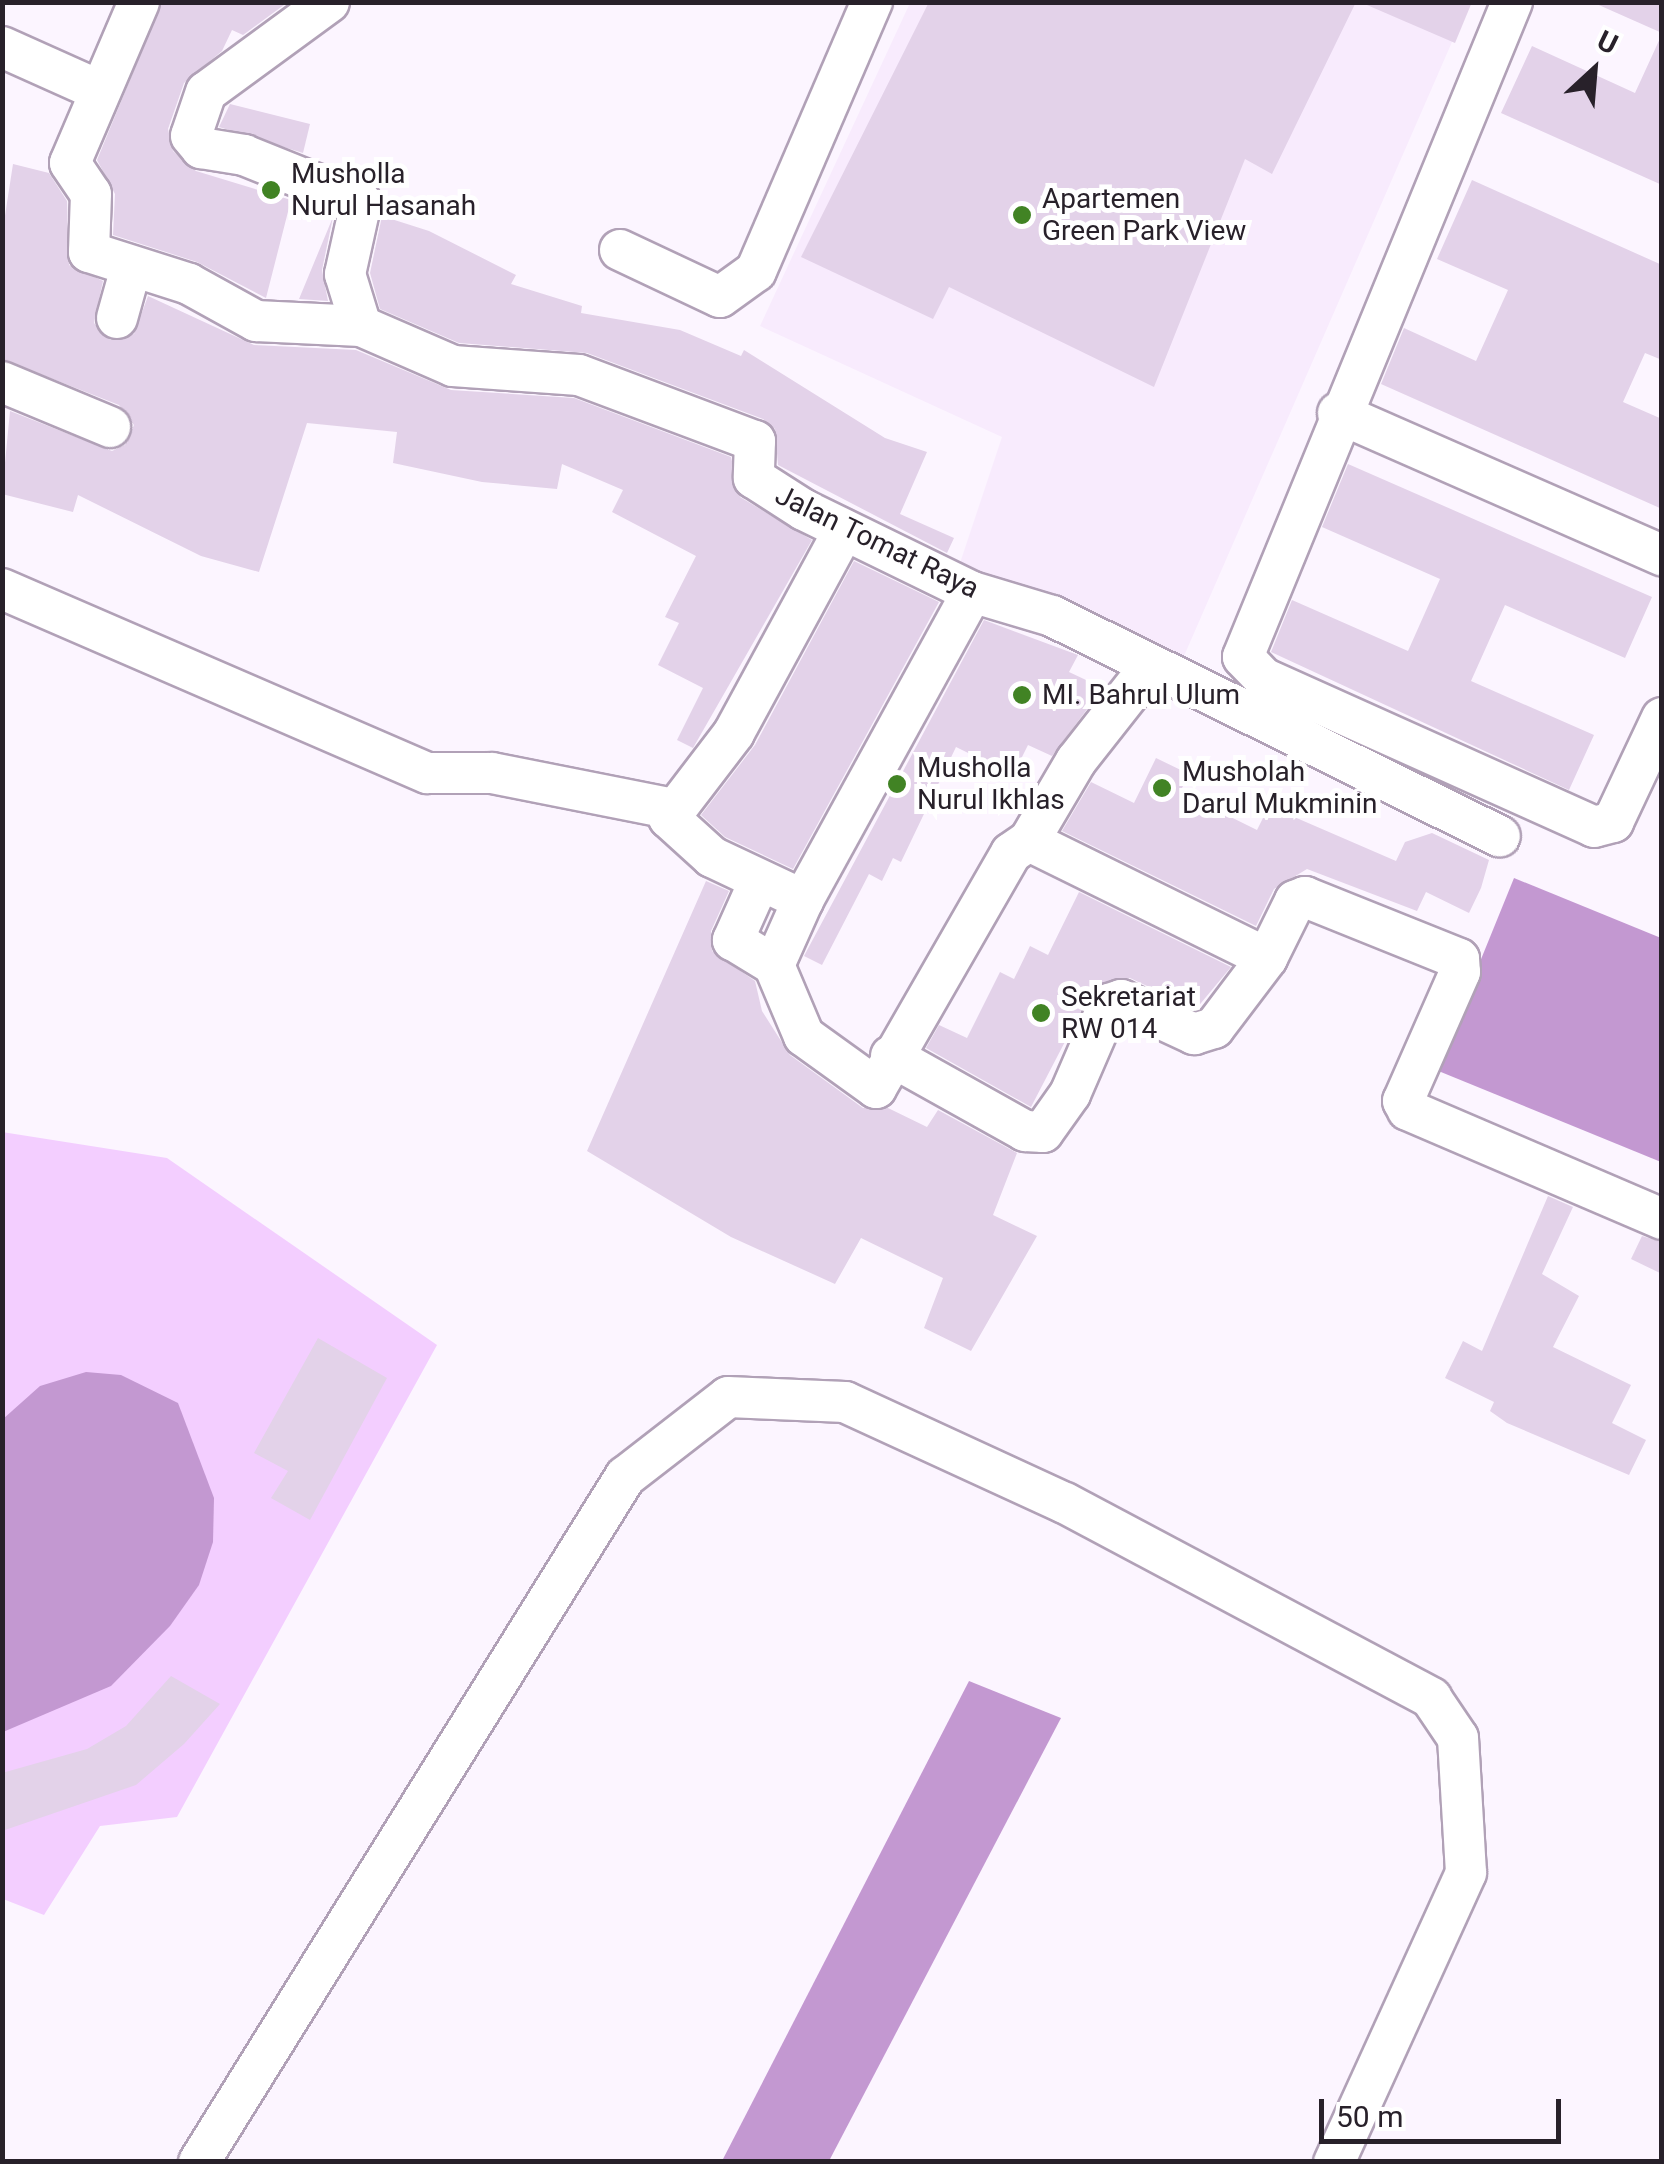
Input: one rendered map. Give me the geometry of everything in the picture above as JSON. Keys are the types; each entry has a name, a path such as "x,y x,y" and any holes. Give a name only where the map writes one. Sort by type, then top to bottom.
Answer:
{"street":[{"path":"139,2 70,167 90,194 89,252 189,284 256,321 361,326 344,274 360,202 244,156 201,148 191,136 206,92 329,2"},
{"path":"620,250 720,296 756,271 872,2"},
{"path":"1512,2 1245,639 1250,670 1594,827 1614,822 1662,718"},
{"path":"2,47 100,91"},
{"path":"118,318 131,268"},
{"name":"Jalan Tomat Raya","path":"361,326 453,366 579,375 735,432 760,444 754,478 760,485 844,530 972,592 1052,616 1500,836"},
{"path":"2,382 110,426"},
{"path":"1338,413 1662,555"},
{"path":"673,809 734,734 844,530"},
{"path":"2,589 428,773 492,773 673,809"},
{"path":"774,965 803,900 972,592"},
{"path":"759,882 734,940 774,965 804,1036 821,1052 876,1088 1011,853 1030,841 1076,761 1150,667"},
{"path":"673,809 680,833 759,882 803,900"},
{"path":"1030,841 1267,958"},
{"path":"892,1056 1034,1135 1070,1094 1110,1004 1121,1000 1177,1030 1204,1033 1267,958 1295,901 1306,897 1454,954 1460,972 1403,1102 1408,1110 1662,1219"},
{"path":"200,2162 625,1477 728,1396 845,1402 1065,1503 1431,1698 1458,1738 1466,1874 1334,2162"}],"shaded area":[{"path":"910,3 1469,3 1177,672 960,563 1002,437 760,326"},
{"path":"1514,878 1661,938 1661,1162 1436,1070"},
{"path":"2,1132 167,1158 437,1345 177,1817 100,1826 44,1915 3,1899"},
{"path":"86,1372 121,1375 178,1403 214,1498 213,1542 199,1585 170,1626 111,1686 3,1732 3,1419 40,1386"},
{"path":"969,1681 1061,1718 829,2161 722,2161"}],"building":[{"path":"162,2 288,2 243,35 232,30 222,51 184,83 168,129 173,151 196,171 291,200 266,298 197,262 113,235 115,194 97,160"},
{"name":"Apartemen Green Park View","path":"929,2 1356,2 1272,174 1245,159 1154,387 949,287 933,319 801,257"},
{"path":"1360,2 1472,2 1455,43"},
{"path":"1592,2 1662,2 1662,33"},
{"path":"1662,34 1662,185 1501,113 1532,46 1635,93"},
{"path":"230,104 310,124 303,153 219,127"},
{"path":"13,164 49,173 67,201 69,265 103,281 94,323 110,340 134,334 148,296 254,345 356,350 451,390 574,398 731,457 740,497 812,540 693,748 677,740 703,688 658,665 679,623 665,617 696,556 612,512 623,490 562,464 557,489 482,482 393,463 397,432 307,423 259,572 201,556 78,495 73,512 2,494 10,411 112,451 125,445 134,425 119,405 2,359 2,235"},
{"path":"1472,180 1662,265 1662,360 1645,353 1623,402 1662,419 1662,509 1381,384 1404,328 1476,361 1508,290 1437,259"},
{"path":"382,216 429,231 516,275 511,284 582,306 581,313 680,330 741,356 744,350 885,438 927,452 900,514 954,538 947,553 778,465 775,429 763,419 587,353 459,343 380,309 370,273"},
{"path":"333,217 322,270 328,301 299,299"},
{"path":"1348,464 1652,597 1625,658 1505,605 1471,681 1594,735 1569,790 1271,652 1292,600 1408,651 1440,579 1322,527"},
{"path":"854,561 939,602 793,869 725,837 701,815 755,745"},
{"path":"984,620 1078,655 1069,672 1103,688 1052,756 1028,745 1013,775 956,747 901,862 893,858 882,881 869,874 822,965 804,956"},
{"path":"1156,758 1189,774 1180,792 1257,830 1269,806 1396,861 1405,842 1432,833 1489,860 1481,888 1469,913 1426,892 1417,911 1307,869 1274,889 1256,926 1062,831 1091,782 1134,803"},
{"path":"706,881 729,891 711,931 712,951 755,981 762,1011 790,1055 863,1108 888,1108 927,1127 938,1110 1017,1153 993,1215 1037,1236 971,1351 924,1328 943,1278 861,1238 835,1284 731,1237 587,1151"},
{"path":"1079,892 1231,967 1196,1009 1130,978 1094,986 1031,1107 926,1048 939,1025 967,1038 1000,972 1014,979 1030,946 1048,955"},
{"path":"1548,1196 1573,1207 1542,1274 1579,1296 1553,1347 1631,1385 1612,1423 1646,1440 1629,1475 1507,1423 1490,1411 1494,1402 1445,1378 1463,1341 1482,1351"},
{"path":"1642,1236 1662,1242 1662,1274 1631,1259"},
{"path":"318,1338 387,1378 310,1520 271,1498 288,1471 254,1453"},
{"path":"171,1676 220,1704 184,1744 136,1785 2,1831 2,1773 87,1749 126,1726"}],"place":[{"name":"Musholla Nurul Hasanah","path":"271,190"},
{"name":"Apartemen Green Park View","path":"1022,215"},
{"name":"MI. Bahrul Ulum","path":"1022,695"},
{"name":"Musholla Nurul Ikhlas","path":"897,784"},
{"name":"Musholah Darul Mukminin","path":"1162,788"},
{"name":"Sekretariat RW 014","path":"1041,1013"}]}
